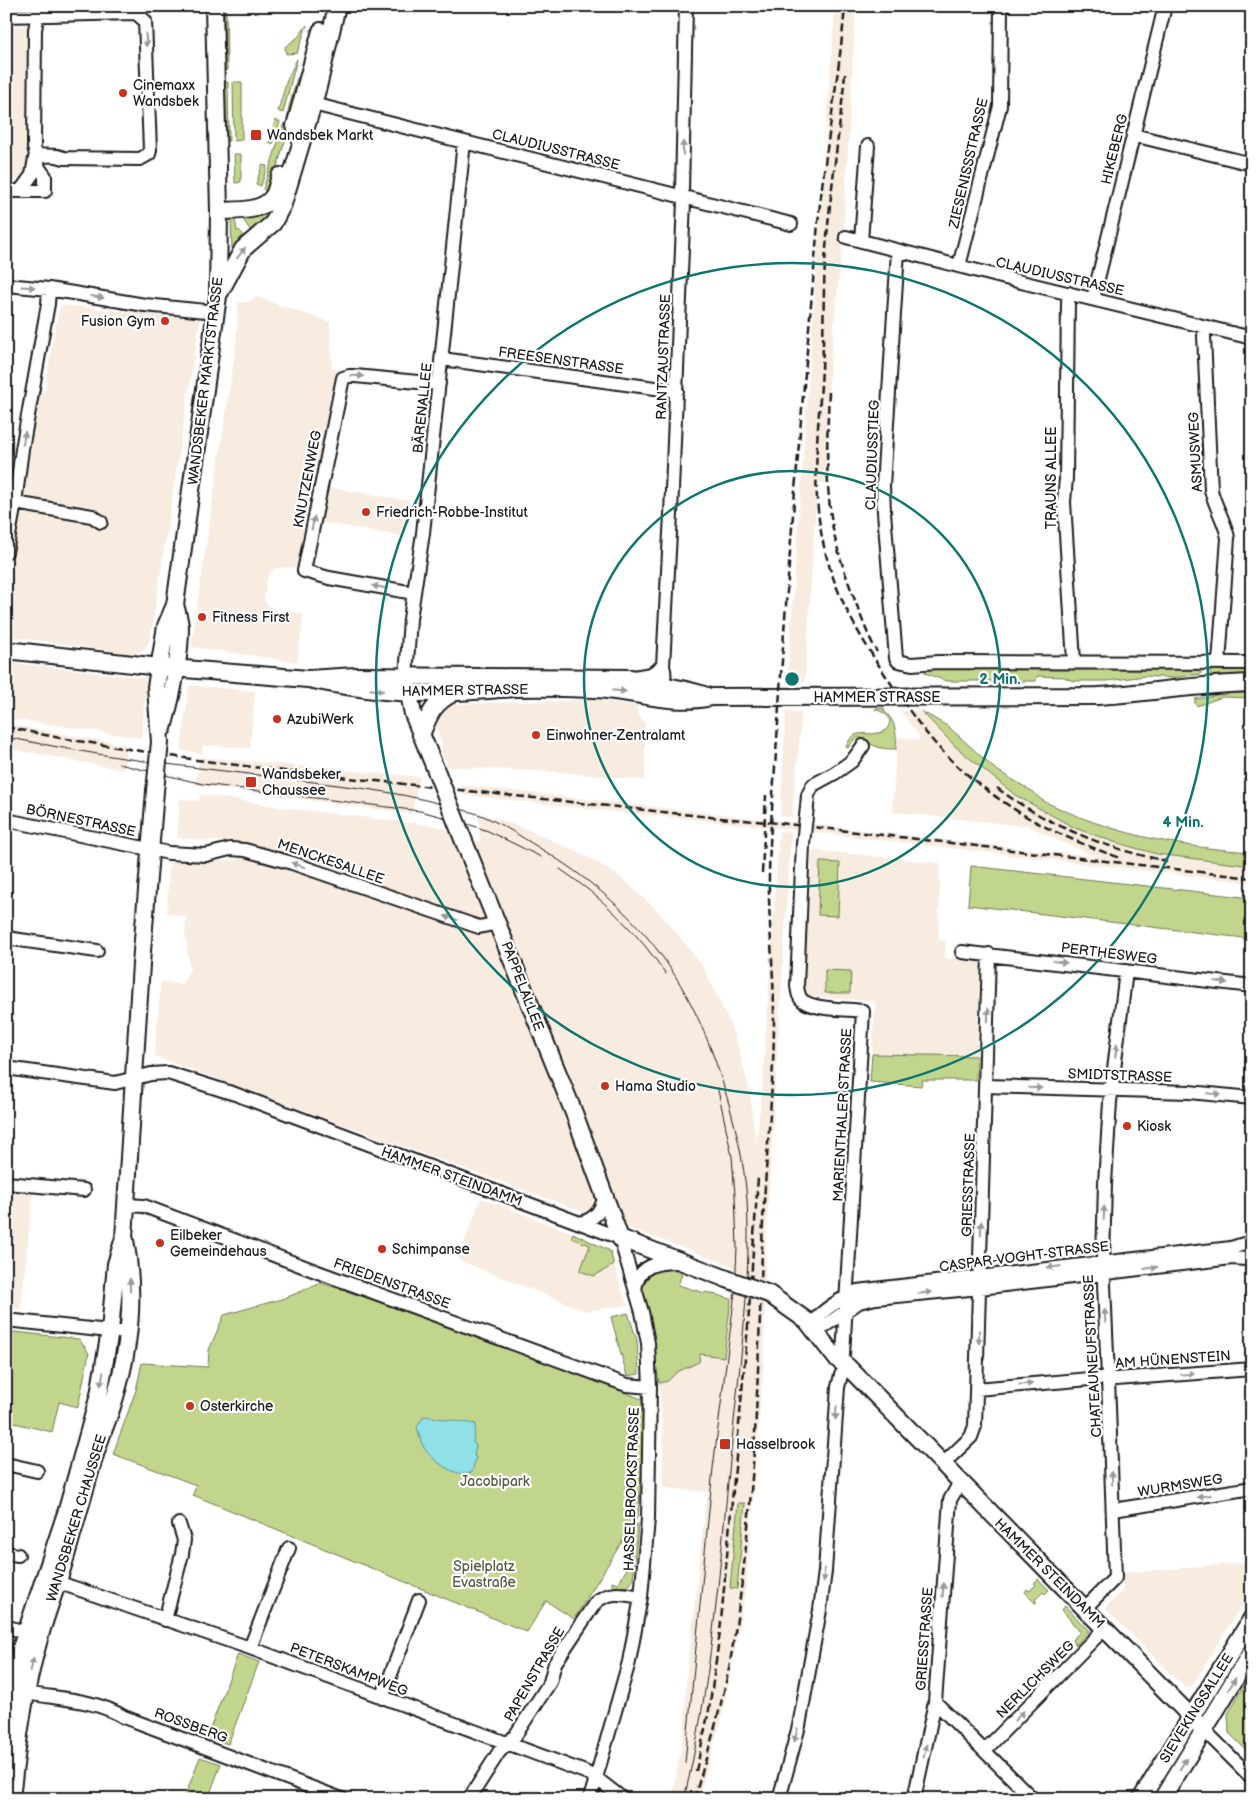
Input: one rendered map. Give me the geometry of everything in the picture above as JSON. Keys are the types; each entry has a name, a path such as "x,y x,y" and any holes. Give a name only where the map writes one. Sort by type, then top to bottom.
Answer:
{"main road":[{"name":"WANDSBEKER MARKTSTRASSE","path":"160,742 156,692 167,668 180,627 176,605 217,304 219,211 214,6"},
{"path":"219,211 256,208 272,198 299,112 327,6"},
{"path":"217,304 243,249 277,218 322,73 337,6"},
{"path":"306,84 308,96 313,104"},
{"path":"299,112 313,104"},
{"name":"HAMMER STRASSE","path":"6,650 167,668 308,679 347,687 631,678 642,682 694,691 712,697"},
{"name":"HAMMER STRASSE","path":"407,684 455,692 516,688 596,689 682,701 697,701 712,697 1098,696 1146,693 1205,684 1252,682"},
{"name":"PAPPELALLEE","path":"407,684 413,714 574,1113 620,1238"},
{"path":"422,735 432,709 437,702 455,692"},
{"name":"WANDSBEKER CHAUSSEE","path":"12,1799 32,1635 99,1395 110,1331 116,1264 124,1238 149,850 160,742"},
{"name":"WANDSBEKER CHAUSSEE","path":"6,1730 13,1680 57,1582 124,1363 128,1333 129,1265 124,1238"},
{"name":"HAMMER STEINDAMM","path":"620,1238 769,1294 784,1295 805,1305 816,1324 846,1361 942,1464 1204,1730"},
{"name":"SIEVEKINGSALLEE","path":"1141,1799 1190,1716 1252,1618"},
{"name":"SIEVEKINGSALLEE","path":"1162,1799 1252,1652"}],"street":[{"name":"RANTZAUSTRASSE","path":"662,685 664,677 684,201 686,6"},
{"name":"ZIESENISSSTRASSE","path":"959,266 1000,106 1001,6"},
{"name":"HIKEBERG","path":"1093,299 1164,6"},
{"path":"38,11 35,30 34,146 39,168 45,176"},
{"path":"6,16 38,11 76,14 136,13 145,21 150,150 146,157 140,159 36,156"},
{"name":"CLAUDIUSSTRASSE","path":"313,104 791,224"},
{"path":"1133,135 1252,164"},
{"name":"BÄRENALLEE","path":"407,684 407,654 423,533 464,142"},
{"path":"861,241 868,146"},
{"path":"21,190 32,175 36,156"},
{"path":"6,191 45,191 45,176 49,164 64,158"},
{"name":"CLAUDIUSSTRASSE","path":"846,237 1252,338"},
{"name":"CLAUDIUSSTIEG","path":"898,251 883,486 896,658 912,664 938,662 1074,662"},
{"path":"6,285 49,289 145,304 217,304"},
{"path":"6,552 49,289"},
{"name":"TRAUNS ALLEE","path":"1069,293 1064,502 1074,662"},
{"name":"ASMUSWEG","path":"1205,326 1211,490 1214,502 1227,528 1228,538 1219,663"},
{"name":"FREESENSTRASSE","path":"442,359 676,391"},
{"name":"KNUTZENWEG","path":"414,593 329,578 304,571 343,378 355,376 439,384"},
{"path":"15,504 92,516 101,522"},
{"path":"1074,662 1252,663"},
{"name":"HAMMER STRASSE","path":"631,678 651,674 663,666"},
{"path":"641,694 650,692 662,685"},
{"name":"MARIENTHALER STRASSE","path":"779,1799 799,1726 814,1647 825,1571 838,1387 846,1361 846,1296 863,1011 817,1006 802,1000 798,995 803,844 808,795 813,785 835,773 852,760 863,746"},
{"name":"BÖRNESTRASSE","path":"6,820 129,844 149,850"},
{"name":"MENCKESALLEE","path":"149,850 206,855 230,849 245,850 292,863 479,928 498,923"},
{"path":"6,938 97,951"},
{"name":"PERTHESWEG","path":"962,952 1252,986"},
{"name":"GRIESSTRASSE","path":"942,1464 974,1433 978,1389 989,954"},
{"name":"CHATEAUNEUFSTRASSE","path":"1085,1608 1115,1578 1102,1267 1105,1183 1112,1090 1126,971"},
{"name":"HAMMER STEINDAMM","path":"6,1068 115,1083 157,1073 168,1073 203,1083 620,1238"},
{"name":"SMIDTSTRASSE","path":"986,1086 1189,1092 1252,1098"},
{"path":"6,1183 84,1190"},
{"path":"580,1223 593,1218 599,1211 603,1202 604,1192"},
{"name":"FRIEDENSTRASSE","path":"126,1204 144,1206 318,1272 621,1382 633,1386 650,1387"},
{"name":"HASSELBROOKSTRASSE","path":"590,1799 629,1662 641,1597 648,1519 650,1387 646,1330 620,1238"},
{"name":"CASPAR-VOGHT-STRASSE","path":"816,1324 859,1302 876,1298 1231,1248 1248,1239"},
{"name":"CASPAR-VOGHT-STRASSE","path":"1248,1239 1243,1251 1249,1262"},
{"name":"CASPAR-VOGHT-STRASSE","path":"1102,1267 1232,1258 1249,1262"},
{"path":"635,1290 641,1274 649,1266 658,1263 680,1262"},
{"name":"CASPAR-VOGHT-STRASSE","path":"816,1324 846,1296 857,1291 980,1282"},
{"path":"6,1320 128,1333"},
{"name":"AM HÜNENSTEIN","path":"978,1389 1252,1368"},
{"path":"6,1464 37,1471"},
{"name":"GRIESSTRASSE","path":"914,1799 935,1702 950,1500 960,1482"},
{"name":"WURMSWEG","path":"1113,1510 1252,1488"},
{"path":"165,1620 182,1554 184,1540 179,1524"},
{"path":"250,1648 289,1548"},
{"name":"PETERSKAMPWEG","path":"57,1582 250,1648 585,1772 623,1799"},
{"name":"PAPENSTRASSE","path":"469,1799 499,1752 515,1736 550,1682 555,1663 594,1603 604,1596 613,1593 641,1597"},
{"path":"382,1698 419,1600"},
{"path":"6,1626 32,1635"},
{"name":"NERLICHSWEG","path":"985,1750 1105,1628"},
{"name":"ROSSBERG","path":"26,1693 92,1703 109,1708 124,1717 342,1799"},
{"path":"935,1702 1033,1799"},
{"name":"HAMMER STEINDAMM","path":"1204,1730 1252,1778"}],"shaded area":[{"path":"835,6 856,6 843,238 830,363 825,483 817,483 805,682 787,683"},
{"path":"33,25 25,179 6,180 6,26"},
{"path":"256,297 330,322 332,369 349,370 341,374 335,385 301,567 276,568 267,579 264,598 267,605 276,610 304,614 297,662 191,647 236,345 238,302 248,302"},
{"path":"63,305 200,319 150,639 145,649 134,654 6,636 6,601 34,419 39,391 44,392 59,308"},
{"name":"Friedrich-Robbe-Institut","path":"328,487 410,501 406,537 320,522"},
{"path":"6,662 147,678 141,738 6,718"},
{"path":"189,685 255,691 250,748 203,745 202,754 181,750"},
{"path":"585,695 598,700 638,706 637,713 645,723 645,780 557,772 448,767 441,750 442,744 436,724 448,707 453,704 583,700"},
{"path":"786,711 802,712 792,817 780,816"},
{"path":"900,711 921,711 956,747 1015,795 1075,828 1114,842 1157,854 1252,866 1252,883 778,828 464,795 461,785 1099,857 1059,841 1025,824 1024,826 892,812 897,737 920,740 918,734"},
{"path":"6,724 127,745 124,770 6,748"},
{"path":"200,757 420,777 411,814 195,785"},
{"path":"200,794 280,807 436,826 480,842 478,812 529,830 582,854 618,875 657,910 705,970 730,1024 740,1053 750,1092 756,1144 762,1091 779,831 791,832 766,1239 764,1357 746,1588 722,1718 698,1799 672,1799 685,1724 686,1681 706,1501 709,1492 663,1488 663,1437 659,1383 668,1381 677,1372 699,1362 700,1354 724,1356 733,1266 154,1056 161,981 181,985 190,969 185,935 186,917 167,913 169,862 238,860 244,843 177,838 180,799 199,801"},
{"path":"812,850 940,863 939,940 946,941 945,958 980,961 977,1056 872,1054 875,1001 809,996 802,993 803,921 808,921"},
{"path":"6,1191 33,1193 21,1309 6,1308"},
{"path":"481,1198 573,1233 610,1251 627,1305 587,1311 458,1260"},
{"path":"1252,1562 1252,1592 1231,1622 1191,1688 1185,1688 1105,1608 1123,1590 1123,1573"}],"green space":[{"path":"224,6 226,6 227,70 225,70"},
{"path":"307,25 297,53 286,54 285,47 298,37"},
{"path":"297,59 283,113 278,111 287,80"},
{"path":"304,76 290,114 288,110 297,78"},
{"path":"225,82 228,82 229,141 227,141"},
{"path":"233,82 242,82 242,140 234,141"},
{"path":"275,120 280,122 273,144 269,142"},
{"path":"284,123 290,125 274,176 265,191 263,189"},
{"path":"234,154 241,154 241,182 235,183"},
{"path":"262,165 267,166 261,186 256,184"},
{"path":"276,207 253,234 244,219 262,215"},
{"path":"231,219 235,219 237,231 239,230 246,238 232,251"},
{"path":"930,666 1201,667 1201,674 1173,678 1145,676 1107,681 1073,681 1064,677 1037,676 1036,681 946,681 925,673"},
{"path":"1252,666 1252,678 1210,678 1210,667"},
{"path":"1221,693 1252,693 1252,698 1222,697 1197,706 1195,704 1195,699"},
{"path":"884,708 895,728 896,749 877,747 861,738 855,739 848,748 846,747 853,736 880,733 886,730 890,723 888,717 883,712 875,709"},
{"path":"921,711 949,727 995,769 1050,804 1107,827 1154,839 1178,844 1252,852 1252,866 1157,854 1114,842 1075,828 1015,795 956,747"},
{"path":"820,862 840,863 838,916 818,915"},
{"path":"971,866 1252,898 1252,939 968,905"},
{"path":"825,970 851,971 850,993 825,993"},
{"path":"872,1054 977,1056 976,1080 922,1080 921,1086 870,1082"},
{"path":"573,1233 610,1251 614,1265 594,1276 580,1271 590,1245 571,1238"},
{"path":"668,1268 682,1274 678,1285 731,1299 724,1357 700,1354 699,1362 677,1372 668,1381 659,1383 650,1327 641,1289 643,1277 647,1272"},
{"name":"Jacobipark","path":"321,1283 387,1304 642,1399 644,1439 638,1516 574,1619 546,1601 527,1632 193,1495 196,1485 113,1454 136,1390 142,1363 208,1367 209,1350 224,1315 285,1298"},
{"path":"628,1313 637,1340 639,1374 627,1376 611,1317"},
{"path":"6,1331 79,1339 89,1353 78,1407 59,1402 52,1432 6,1421"},
{"path":"738,1503 745,1503 737,1589 730,1588"},
{"path":"637,1524 633,1580 629,1586 617,1588 612,1586 612,1581 618,1584 632,1560 628,1557 630,1553 623,1548"},
{"path":"1038,1579 1049,1590 1045,1594 1043,1592 1035,1600 1037,1602 1035,1603 1025,1592 1036,1585 1034,1583"},
{"path":"1065,1606 1089,1631 1076,1645 1072,1640 1080,1632 1062,1610"},
{"path":"238,1654 259,1662 228,1744 207,1737"},
{"path":"1252,1675 1252,1756 1229,1733 1228,1714"},
{"path":"200,1757 221,1764 208,1799 184,1799"}],"water":[{"path":"424,1416 476,1424 473,1443 476,1445 474,1456 476,1457 472,1472 466,1474 452,1471 444,1467 426,1451 421,1442 417,1427"}],"tram line":[{"path":"6,737 123,758 384,792 425,800 478,814 504,826 538,847 573,870 604,894 655,947 675,976 709,1044 723,1084 744,1170 748,1233 746,1298 718,1589 708,1673 684,1799"},
{"path":"119,764 203,784 420,811 488,831 541,857"},
{"path":"560,869 605,904 644,944 666,974"},
{"path":"685,1763 713,1468 735,1292 737,1247 732,1157 718,1090"}],"railway":[{"path":"694,1799 729,1668 744,1563 749,1511 759,1353 763,1219 774,1046 774,999 769,892 771,817 791,535 818,223 845,6"},
{"path":"845,74 825,263 823,356 816,467 820,526 835,584 860,636 906,706 933,741 959,768 1001,801 1024,815 1064,836 1120,858"},
{"path":"829,392 827,444 830,512 833,529 849,585 865,628 877,652"},
{"path":"6,727 60,738 197,760 284,771 779,823 1252,878"},
{"path":"997,788 1036,813 1078,834 1122,850 1167,861"},
{"path":"762,873 766,795"},
{"path":"696,1771 709,1710 720,1632 748,1326 758,1177"}],"place":[{"name":"Cinemaxx Wandsbek","path":"123,93"},
{"name":"Wandsbek Markt","path":"256,135"},
{"name":"Fusion Gym","path":"165,321"},
{"name":"Friedrich-Robbe-Institut","path":"366,512"},
{"name":"Fitness First","path":"202,617"},
{"name":"AzubiWerk","path":"277,719"},
{"name":"Einwohner-Zentralamt","path":"536,735"},
{"name":"Wandsbeker Chaussee","path":"251,782"},
{"name":"Hama Studio","path":"605,1086"},
{"name":"Kiosk","path":"1127,1126"},
{"name":"Eilbeker Gemeindehaus","path":"160,1243"},
{"name":"Schimpanse","path":"382,1249"},
{"name":"Osterkirche","path":"190,1406"},
{"name":"Hasselbrook","path":"725,1444"}],"park label":[{"name":"Spielplatz Evastraße","path":"484,1574"}]}
